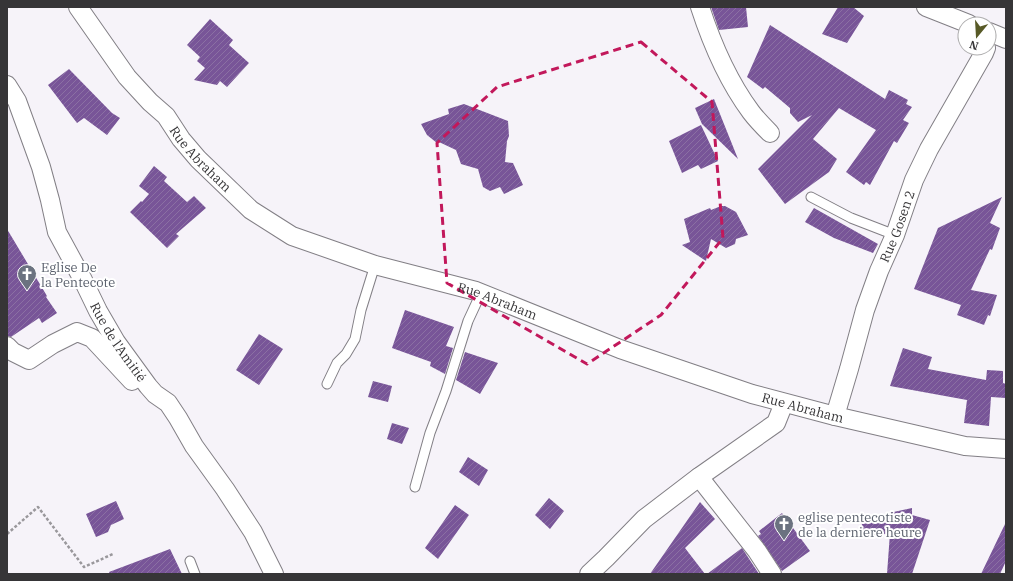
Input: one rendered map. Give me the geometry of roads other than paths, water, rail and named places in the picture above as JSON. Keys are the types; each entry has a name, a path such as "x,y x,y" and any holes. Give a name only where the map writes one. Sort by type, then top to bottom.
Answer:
{"street":[{"name":"Rue Abraham","path":"78,7 127,77 150,102 166,116 181,139 198,158 251,210 292,236 375,264 481,293 627,351 752,394 835,416 965,446 1006,449"},
{"path":"700,7 723,65 735,88 752,114 770,133"},
{"path":"926,7 957,19"},
{"name":"Rue Gosen 2","path":"835,416 850,369 865,310 879,271 895,235 914,180 929,148 982,56"},
{"name":"Rue de l'Amitié","path":"7,85 16,101 41,167 57,232 98,311 116,342 148,386 155,394 168,403 194,446 225,489 253,532 274,574"},
{"path":"7,346 13,352 28,360 53,344 77,332 92,338 132,381 148,386"},
{"path":"589,574 644,518 699,477 776,424 784,403"},
{"path":"699,477 757,551 772,574"}],"lane":[{"path":"811,197 852,218 895,235"},
{"path":"327,384 337,363 346,354 355,339 361,310 375,264"},
{"path":"415,487 430,433 448,384 468,321 481,293"},
{"path":"190,561 196,574"}],"place":[{"name":"Eglise De la Pentecote","path":"27,291"},
{"name":"eglise pentecotiste de la derniere heure","path":"784,541"}]}
